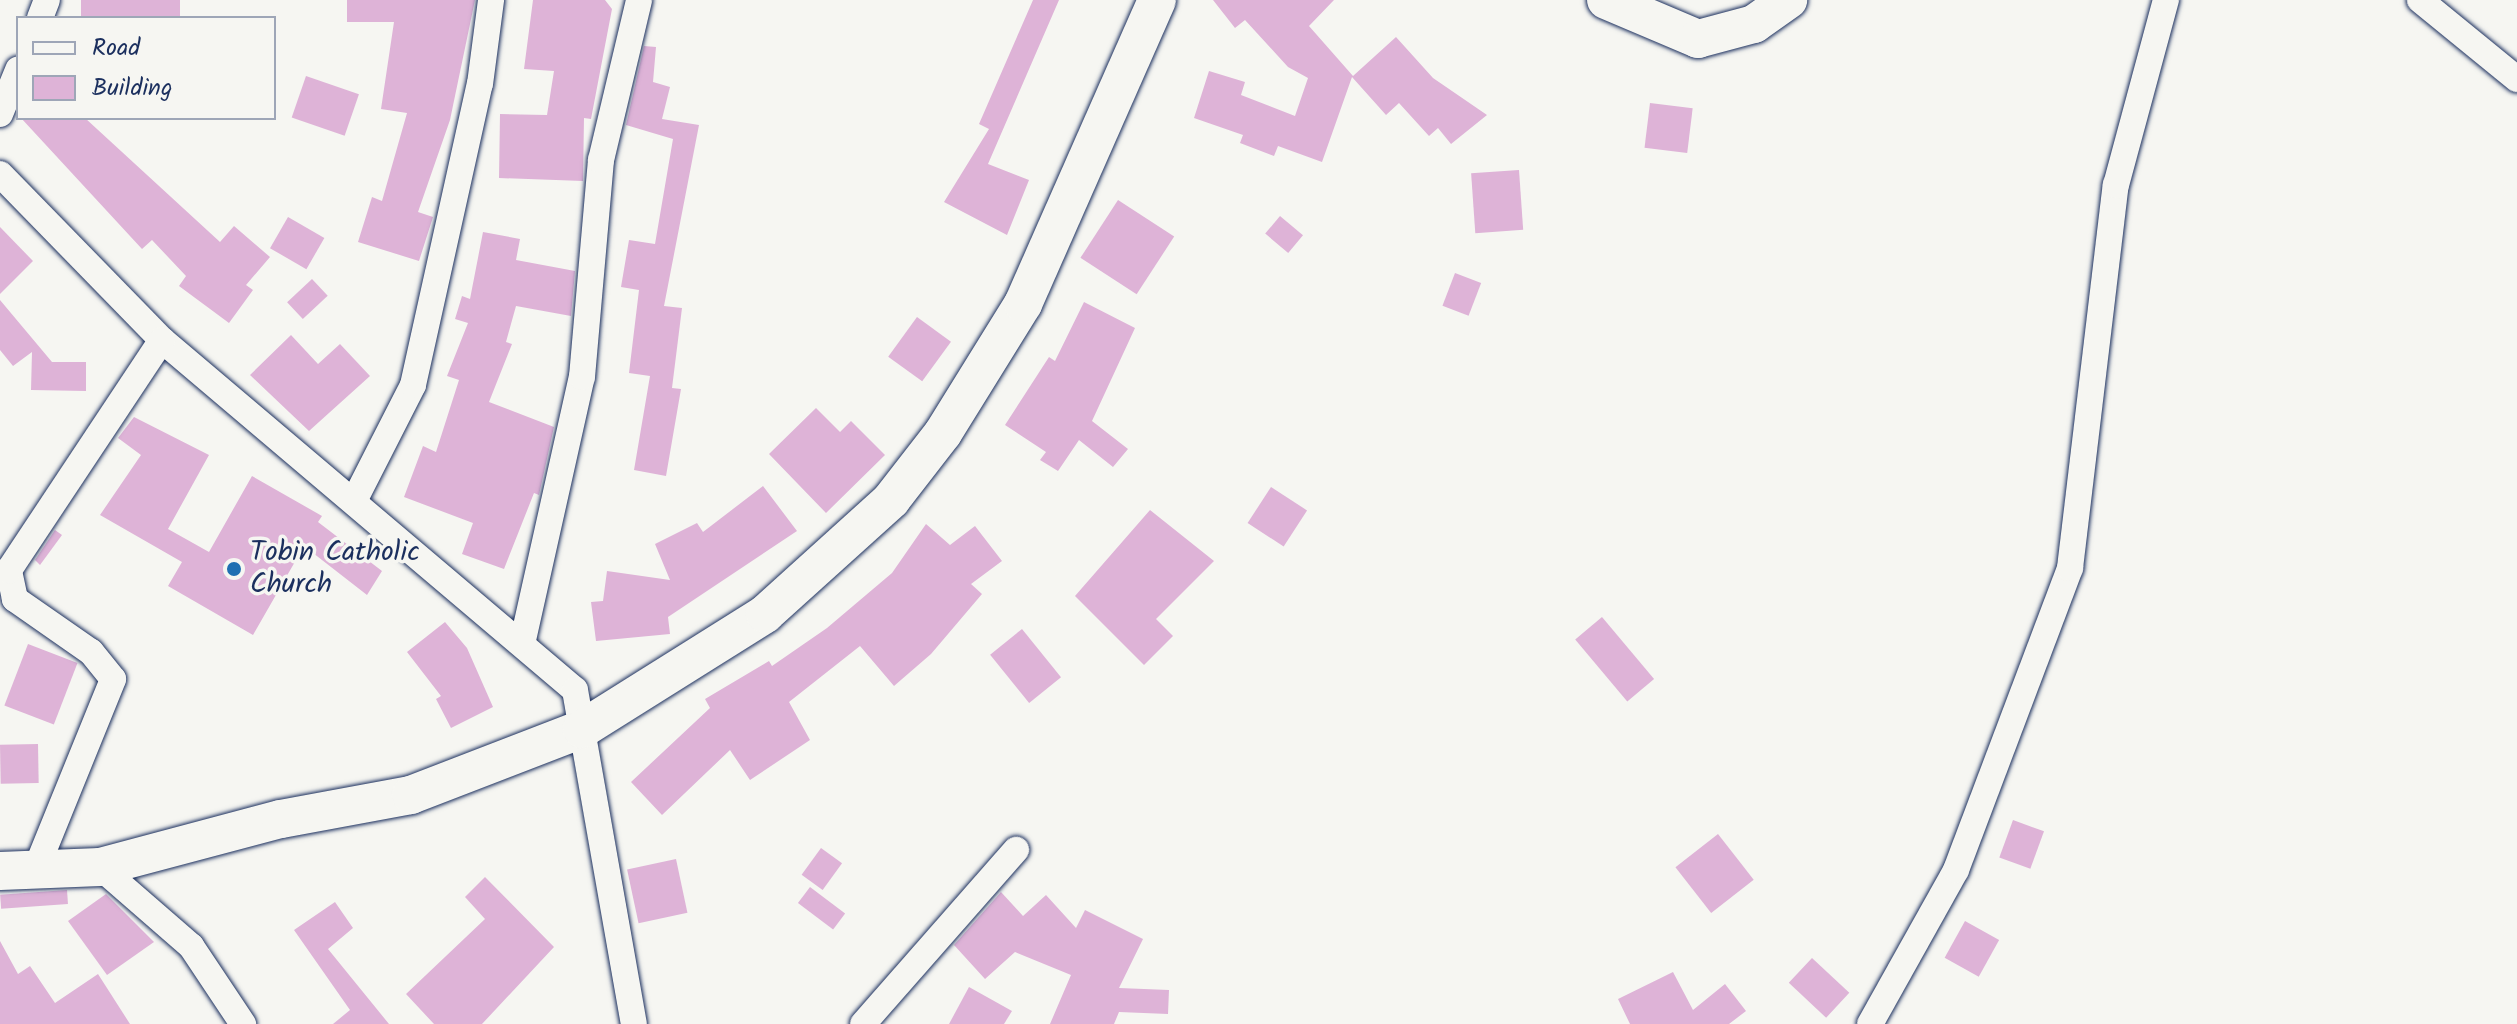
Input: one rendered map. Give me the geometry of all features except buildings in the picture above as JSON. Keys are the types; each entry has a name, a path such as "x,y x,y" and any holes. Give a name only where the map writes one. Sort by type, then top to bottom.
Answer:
{"main road":[{"path":"18,870 100,867 281,819 411,795 582,729 765,614 891,500 1023,304 1157,0"},
{"path":"1606,0 1698,39 1754,24 1788,0"}],"street":[{"path":"354,501 413,385 480,84 491,0"},
{"path":"523,640 582,377 601,160 639,0"},
{"path":"1870,1024 1956,870 2070,568 2116,185 2166,0"},
{"path":"2420,0 2517,79"},
{"path":"0,114 16,75"},
{"path":"0,174 162,340 523,640 575,690 634,1024"},
{"path":"18,870 113,679 91,652 15,599 9,570 162,340"},
{"path":"863,1024 1016,850"},
{"path":"100,867 191,946 243,1024"}],"place":[{"name":"Tobin Catholic Church","path":"234,569"}]}
